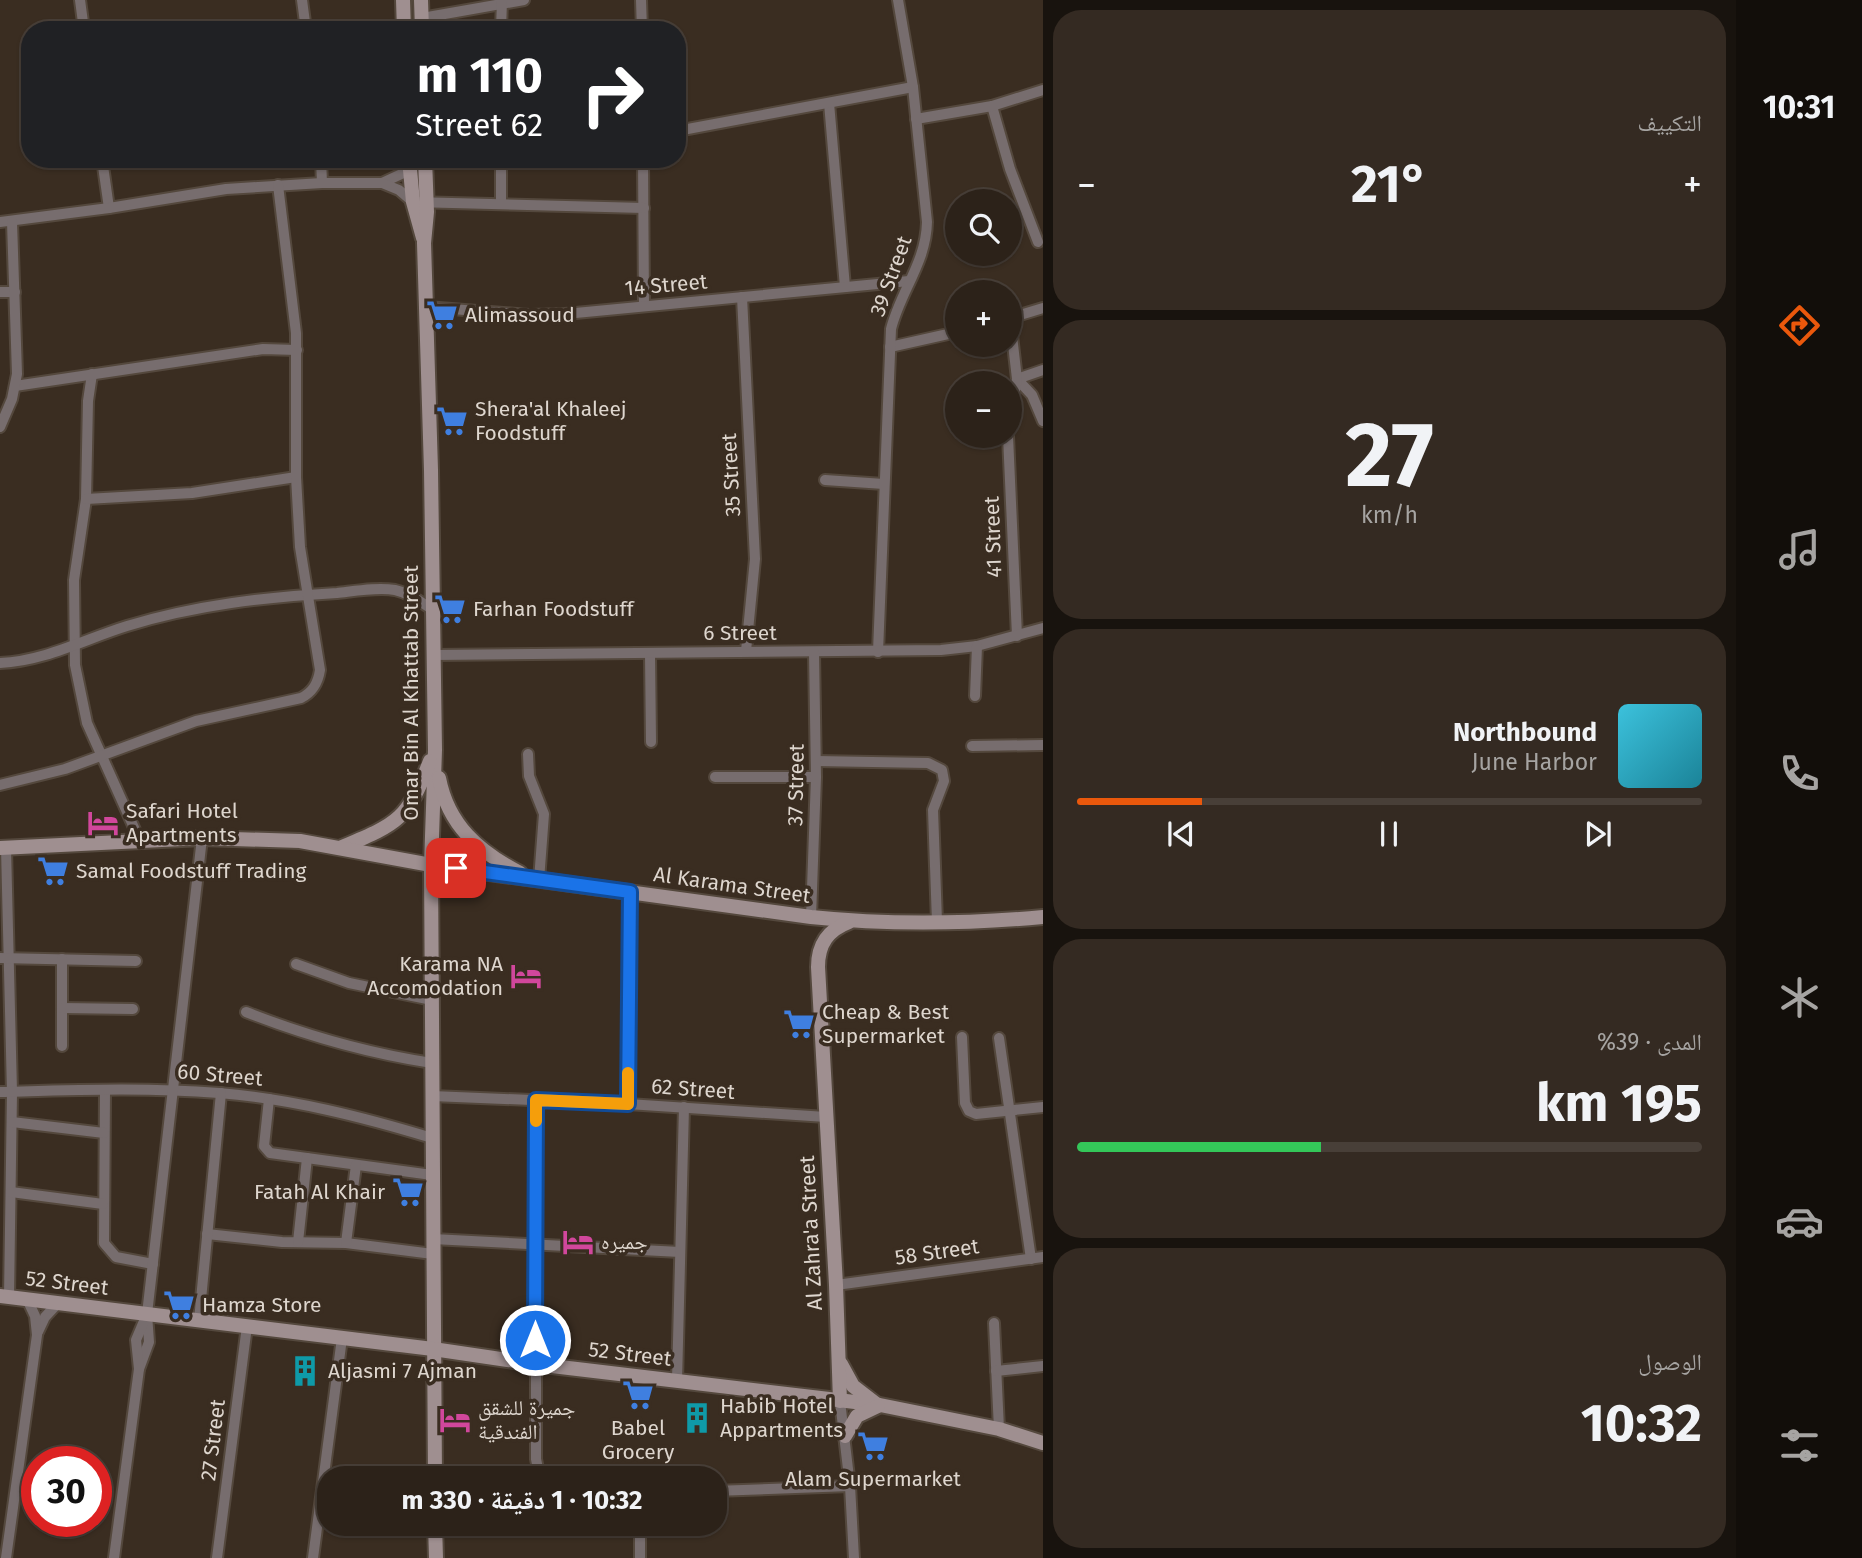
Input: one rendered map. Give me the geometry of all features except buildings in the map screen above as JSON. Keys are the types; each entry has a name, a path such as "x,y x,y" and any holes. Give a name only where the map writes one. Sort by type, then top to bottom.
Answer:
{"main road":[{"path":"403,0 404,21"},
{"path":"421,0 422,21"},
{"name":"Omar Bin Al Khattab Street","path":"410,168 419,202 424,243 433,610 435,750 432,864 432,1175 435,1466"},
{"name":"Omar Bin Al Khattab Street","path":"419,202 424,168"},
{"path":"342,847 386,828 403,814 416,796 435,750"},
{"path":"435,750 444,796 457,824 466,836 489,856 535,879"},
{"name":"Al Karama Street","path":"3,848 202,838 300,841 535,879 850,921 937,922 1043,917"},
{"name":"Al Zahra'a Street","path":"840,1401 818,957 825,938 832,930 850,921"},
{"name":"52 Street","path":"4,1296 880,1405 999,1429 1043,1443"},
{"path":"838,1356 853,1386 880,1405 857,1416 845,1436"},
{"path":"435,1536 436,1558"}],"street":[{"path":"80,0 83,21"},
{"path":"302,0 305,21"},
{"path":"433,21 501,2 524,0"},
{"path":"641,0 642,21"},
{"name":"39 Street","path":"878,652 890,347 896,313 924,253 927,237 913,87 898,0"},
{"path":"501,2 501,21"},
{"path":"686,129 913,87"},
{"path":"916,119 992,106 1043,90"},
{"path":"829,103 845,287"},
{"path":"992,106 1010,169 1038,242"},
{"path":"103,168 109,208"},
{"path":"321,168 322,183"},
{"path":"382,183 404,168"},
{"path":"501,168 501,204"},
{"path":"643,168 644,306"},
{"path":"0,428 15,386 17,362 15,292 6,222 226,189 322,183 382,183 419,202 644,208"},
{"path":"0,785 42,776 196,720 293,700 307,695 316,684 320,670 299,536 295,316 278,186"},
{"name":"14 Street","path":"426,307 547,315 909,281"},
{"path":"0,292 15,292"},
{"name":"35 Street","path":"742,297 755,559 746,651"},
{"path":"1022,315 1043,309"},
{"path":"890,347 945,335"},
{"path":"15,386 263,349 297,350"},
{"path":"1022,377 1043,370"},
{"path":"92,374 88,401 86,499 74,580 74,645 82,706 101,756 140,841"},
{"path":"1022,384 1032,395 1043,421"},
{"name":"41 Street","path":"1009,448 1017,636"},
{"path":"86,499 192,493 296,477"},
{"path":"824,480 884,484"},
{"path":"0,663 25,661 128,626 183,612 306,594 389,589 407,594 433,610"},
{"name":"6 Street","path":"433,655 878,652 977,646 1043,628"},
{"path":"975,696 977,646"},
{"name":"37 Street","path":"811,917 816,777 814,652"},
{"path":"650,654 651,742"},
{"path":"972,746 1043,745"},
{"path":"528,754 529,776 544,814 535,879"},
{"path":"816,761 928,763 942,770 944,781 933,810 937,922"},
{"path":"715,777 816,777"},
{"path":"114,1558 139,1369 136,1340 147,1314 202,838"},
{"path":"3,848 4,958 12,1092 11,1192 4,1296"},
{"path":"628,1104 630,892"},
{"path":"4,958 136,961"},
{"path":"62,959 62,1046"},
{"path":"296,964 358,985 432,1000"},
{"path":"62,1008 133,1009"},
{"path":"246,1012 332,1043 432,1063"},
{"path":"962,1037 966,1107 976,1114 1043,1107"},
{"path":"999,1038 1037,1258"},
{"name":"60 Street","path":"0,1093 172,1090 221,1093 347,1114 432,1138"},
{"path":"105,1091 103,1236 107,1249 116,1257 153,1264"},
{"path":"199,1320 221,1093"},
{"name":"62 Street","path":"432,1096 628,1104 826,1117"},
{"path":"269,1099 264,1146 274,1154 432,1175"},
{"path":"536,1100 534,1244 537,1466"},
{"path":"677,1381 684,1107"},
{"path":"12,1122 104,1133"},
{"path":"298,1242 307,1158"},
{"path":"346,1243 356,1165"},
{"path":"11,1192 103,1204"},
{"path":"207,1234 298,1242 433,1246 534,1244 680,1252"},
{"name":"58 Street","path":"836,1284 1037,1258"},
{"path":"6,1558 37,1335 35,1316 27,1299"},
{"path":"37,1335 45,1317 58,1303"},
{"path":"994,1323 999,1429"},
{"name":"27 Street","path":"217,1558 247,1326"},
{"path":"313,1558 342,1338"},
{"path":"996,1371 1043,1366"},
{"name":"Al Zahra'a Street","path":"840,1401 850,1486 854,1558"},
{"path":"727,1491 850,1486"},
{"path":"640,1536 640,1558"}],"slow traffic":[{"path":"536,1121 536,1100 628,1104 628,1073"}],"place":[{"name":"Alimassoud","path":"442,315"},
{"name":"Shera'al Khaleej Foodstuff","path":"452,421"},
{"name":"Farhan Foodstuff","path":"450,609"},
{"name":"Safari Hotel Apartments","path":"103,823"},
{"name":"Samal Foodstuff Trading","path":"53,871"},
{"name":"Karama NA Accomodation","path":"526,976"},
{"name":"Cheap & Best Supermarket","path":"799,1024"},
{"name":"Fatah Al Khair","path":"408,1192"},
{"name":"جميره","path":"578,1242"},
{"name":"Hamza Store","path":"179,1305"},
{"name":"Aljasmi 7 Ajman","path":"305,1371"},
{"name":"Babel Grocery","path":"638,1395"},
{"name":"Habib Hotel Appartments","path":"697,1418"},
{"name":"جميرة للشقق الفندقية","path":"455,1420"},
{"name":"Alam Supermarket","path":"873,1446"}],"route":[{"path":"456,868 630,892 628,1104 536,1100 535,1340"}]}
